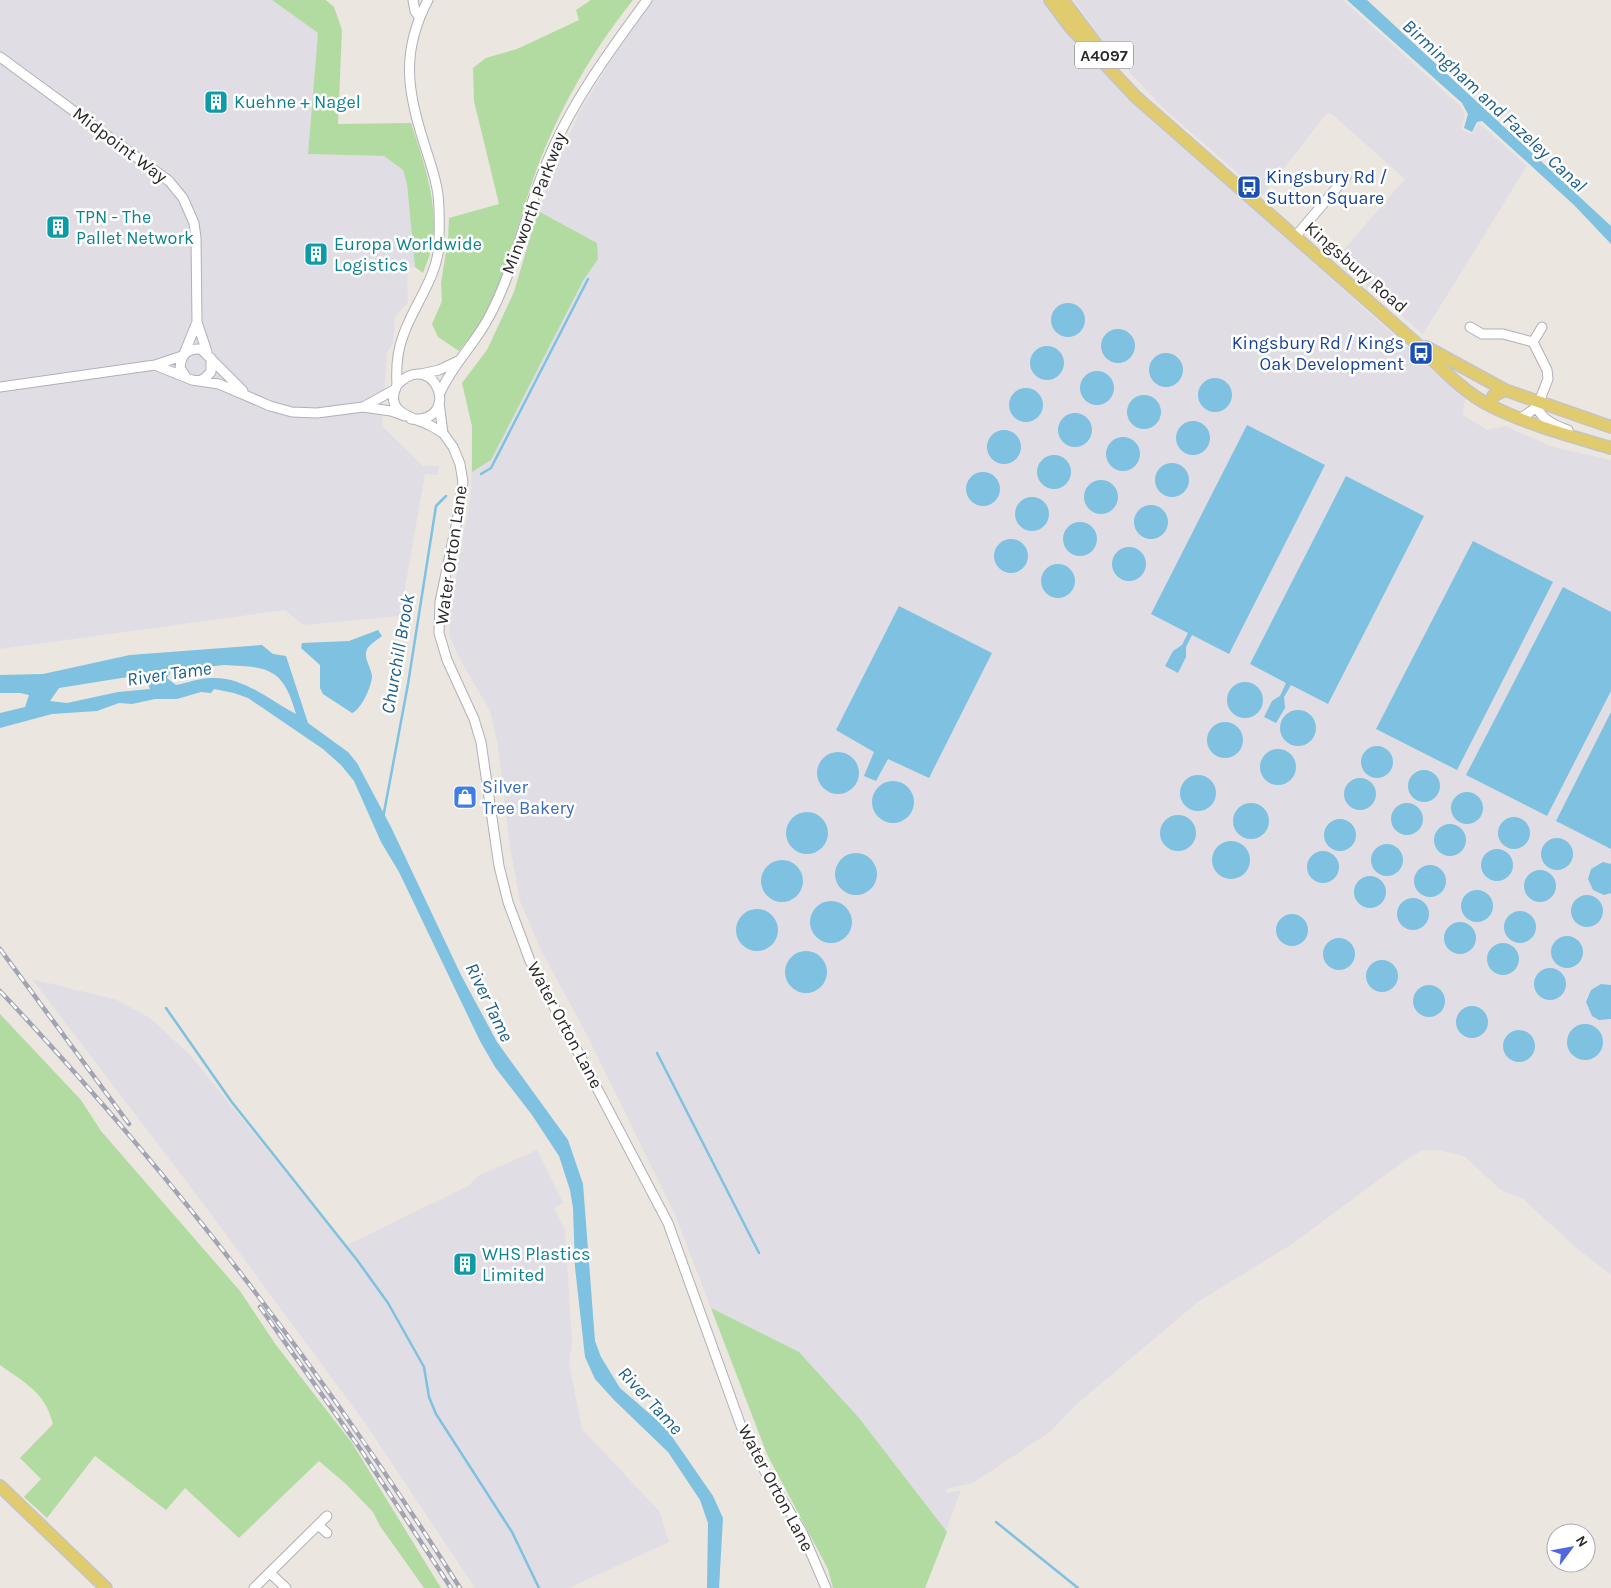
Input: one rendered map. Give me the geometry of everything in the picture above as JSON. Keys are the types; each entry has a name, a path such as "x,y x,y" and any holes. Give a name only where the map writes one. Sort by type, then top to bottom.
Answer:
{"main road":[{"name":"Kingsbury Road","path":"1050,0 1071,28 1136,97 1417,344 1449,376 1490,405 1560,433 1608,448"},
{"path":"1056,0 1071,28"},
{"name":"Kingsbury Road","path":"1063,0 1136,97"},
{"name":"Kingsbury Road","path":"1417,344 1538,405 1611,427"},
{"path":"1437,353 1452,367 1485,386 1490,405"},
{"path":"1490,405 1493,396 1505,390"},
{"path":"0,1486 106,1588"}],"street":[{"path":"413,0 415,11 419,17"},
{"path":"398,358 404,369 428,377 435,383 440,393 439,403 430,416 420,420 408,418 398,409 394,400 398,358 402,338 433,270 439,247 438,195 416,118 408,77 410,47 419,17 428,0"},
{"name":"Minworth Parkway","path":"440,393 450,373 490,316 506,277 545,166 572,110 647,0"},
{"name":"Midpoint Way","path":"0,56 169,180 183,198 194,223 196,238 197,322 209,355 246,394"},
{"path":"1294,237 1346,177"},
{"name":"Midpoint Way","path":"183,355 197,322"},
{"path":"1470,327 1482,334 1503,334 1533,342 1547,370 1548,379 1538,405 1539,412 1560,428 1591,438 1608,448"},
{"path":"1533,342 1542,327"},
{"path":"0,387 155,365 183,355 195,348 209,355 211,372 205,378 198,381 155,365"},
{"path":"183,355 180,368 186,378"},
{"path":"396,388 403,378 439,370 460,360"},
{"name":"Midpoint Way","path":"198,381 219,384 246,394 270,406 292,412 316,413 363,407 391,411 408,418"},
{"name":"Midpoint Way","path":"363,407 387,396 396,388"},
{"name":"Water Orton Lane","path":"439,403 443,434"},
{"path":"1521,418 1538,405"},
{"name":"Water Orton Lane","path":"408,418 428,424 443,434 453,448 460,464 463,482 440,602 439,633 445,653 474,719 481,742 499,866 508,902 530,961 668,1223 741,1426 757,1458 802,1532 826,1588"},
{"path":"254,1588 327,1516"},
{"path":"318,1525 327,1534"},
{"path":"270,1573 286,1588"}],"shaded area":[{"path":"0,0 272,0 318,33 308,154 384,156 403,170 407,184 415,267 407,267 408,302 395,317 393,343 387,352 382,426 423,466 439,466 438,475 425,474 400,616 303,625 285,610 0,649"},
{"path":"653,0 1041,0 1132,100 1465,399 1463,415 1487,430 1505,426 1553,447 1611,460 1611,1275 1579,1250 1523,1199 1501,1190 1464,1156 1438,1150 1423,1150 1404,1161 1295,1242 1198,1302 1079,1402 1051,1431 973,1483 946,1489 947,1493 961,1490 925,1588 833,1588 828,1569 767,1454 676,1217 588,1037 541,950 520,901 510,847 498,746 490,711 457,654 449,634 451,602 471,495 472,426 462,383 487,350 502,322 514,292 534,223 551,176 581,109 615,54"},
{"path":"1074,0 1343,0 1460,106 1465,114 1461,128 1463,130 1472,134 1479,123 1527,166 1423,334 1331,256 1340,254 1405,179 1333,115 1327,113 1263,195 1162,107 1109,50"},
{"path":"32,979 117,1000 150,1018 191,1056 345,1246 468,1186 478,1176 537,1150 563,1203 554,1208 565,1230 572,1343 569,1363 582,1429 660,1512 669,1542 569,1588 475,1588 365,1423 199,1198"}],"green space":[{"path":"272,0 326,0 334,7 342,30 338,124 411,123 424,164 433,207 434,236 430,255 423,273 415,267 407,184 403,170 384,156 308,154 318,33"},
{"path":"591,0 633,0 590,60 555,125 536,171 494,297 483,319 459,351 438,337 432,324 442,301 441,283 448,240 449,218 499,204 474,101 473,68 486,58 517,49 579,20 576,10"},
{"path":"538,211 597,243 598,259 584,279 491,460 472,472 472,426 462,383 487,350 514,292"},
{"path":"0,1014 81,1100 101,1131 240,1291 276,1345 352,1443 441,1588 424,1588 380,1526 373,1512 346,1484 319,1461 239,1538 185,1488 166,1510 95,1456 47,1518 24,1497 41,1479 20,1458 53,1424 45,1404 33,1389 0,1365"},
{"path":"711,1308 799,1352 859,1418 947,1532 925,1588 833,1588 828,1569 767,1454"}],"water":[{"path":"1347,0 1367,0 1611,226 1611,244 1574,205 1482,121 1477,122 1472,132 1464,128 1468,114 1462,103"},
{"path":"1068,303 1075,304 1080,308 1084,313 1084,327 1080,332 1075,336 1068,337 1061,336 1056,332 1052,327 1051,320 1052,313 1056,308 1061,304"},
{"path":"1118,329 1125,330 1130,334 1134,339 1134,353 1130,358 1125,362 1118,363 1111,362 1106,358 1102,353 1101,346 1102,339 1106,334 1111,330"},
{"path":"1047,346 1054,347 1059,351 1063,356 1063,370 1059,375 1054,379 1047,380 1040,379 1035,375 1031,370 1030,363 1031,356 1035,351 1040,347"},
{"path":"1166,353 1173,354 1178,358 1182,363 1182,377 1178,382 1173,386 1166,387 1159,386 1154,382 1150,377 1149,370 1150,363 1154,358 1159,354"},
{"path":"1097,371 1104,372 1109,376 1113,381 1113,395 1109,400 1104,404 1097,405 1090,404 1085,400 1081,395 1080,388 1081,381 1085,376 1090,372"},
{"path":"1215,378 1222,379 1227,383 1231,388 1231,402 1227,407 1222,411 1215,412 1208,411 1203,407 1199,402 1198,395 1199,388 1203,383 1208,379"},
{"path":"1026,388 1033,389 1038,393 1042,398 1042,412 1038,417 1033,421 1026,422 1019,421 1014,417 1010,412 1009,405 1010,398 1014,393 1019,389"},
{"path":"1144,395 1151,396 1156,400 1160,405 1160,419 1156,424 1151,428 1144,429 1137,428 1132,424 1128,419 1127,412 1128,405 1132,400 1137,396"},
{"path":"1075,413 1082,414 1087,418 1091,423 1091,437 1087,442 1082,446 1075,447 1068,446 1063,442 1059,437 1058,430 1059,423 1063,418 1068,414"},
{"path":"1193,421 1200,422 1205,426 1209,431 1209,445 1205,450 1200,454 1193,455 1186,454 1181,450 1177,445 1176,438 1177,431 1181,426 1186,422"},
{"path":"1247,425 1325,465 1229,654 1192,635 1186,647 1186,657 1178,673 1165,666 1173,651 1182,645 1188,633 1151,614"},
{"path":"1004,430 1011,431 1016,435 1020,440 1020,454 1016,459 1011,463 1004,464 997,463 992,459 988,454 987,447 988,440 992,435 997,431"},
{"path":"1123,437 1130,438 1135,442 1139,447 1139,461 1135,466 1130,470 1123,471 1116,470 1111,466 1107,461 1106,454 1107,447 1111,442 1116,438"},
{"path":"1054,455 1061,456 1066,460 1070,465 1070,479 1066,484 1061,488 1054,489 1047,488 1042,484 1038,479 1037,472 1038,465 1042,460 1047,456"},
{"path":"1172,463 1179,464 1184,468 1188,473 1188,487 1184,492 1179,496 1172,497 1165,496 1160,492 1156,487 1155,480 1156,473 1160,468 1165,464"},
{"path":"983,472 990,473 995,477 999,482 999,496 995,501 990,505 983,506 976,505 971,501 967,496 966,489 967,482 971,477 976,473"},
{"path":"1346,476 1424,516 1328,704 1291,685 1284,697 1285,708 1276,723 1264,717 1272,701 1280,696 1286,683 1250,664"},
{"path":"1101,480 1108,481 1113,485 1117,490 1117,504 1113,509 1108,513 1101,514 1094,513 1089,509 1085,504 1084,497 1085,490 1089,485 1094,481"},
{"path":"1032,497 1039,498 1044,502 1048,507 1048,521 1044,526 1039,530 1032,531 1025,530 1020,526 1016,521 1015,514 1016,507 1020,502 1025,498"},
{"path":"1151,505 1158,506 1163,510 1167,515 1167,529 1163,534 1158,538 1151,539 1144,538 1139,534 1135,529 1134,522 1135,515 1139,510 1144,506"},
{"path":"1080,522 1087,523 1092,527 1096,532 1096,546 1092,551 1087,555 1080,556 1073,555 1068,551 1064,546 1063,539 1064,532 1068,527 1073,523"},
{"path":"1011,539 1018,540 1023,544 1027,549 1027,563 1023,568 1018,572 1011,573 1004,572 999,568 995,563 994,556 995,549 999,544 1004,540"},
{"path":"1473,541 1553,582 1457,770 1376,729"},
{"path":"1129,547 1136,548 1141,552 1145,557 1145,571 1141,576 1136,580 1129,581 1122,580 1117,576 1113,571 1112,564 1113,557 1117,552 1122,548"},
{"path":"1058,564 1065,565 1070,569 1074,574 1074,588 1070,593 1065,597 1058,598 1051,597 1046,593 1042,588 1041,581 1042,574 1046,569 1051,565"},
{"path":"1563,587 1611,612 1611,691 1547,816 1466,775"},
{"path":"899,606 992,653 929,778 888,759 876,781 864,776 874,752 836,730"},
{"path":"378,630 382,636 370,645 366,652 372,676 370,686 362,703 352,713 323,694 320,688 320,665 301,648 302,643 349,641"},
{"name":"River Tame","path":"262,645 273,654 286,656 308,723 348,752 357,763 391,827 461,975 497,1042 568,1140 583,1184 595,1341 601,1357 620,1388 666,1428 713,1496 723,1518 719,1588 707,1588 708,1523 700,1500 668,1452 595,1379 585,1357 575,1267 573,1208 570,1190 559,1156 532,1115 495,1067 480,1041 399,872 381,842 354,781 341,765 323,749 248,698 214,689 211,693 201,692 177,699 155,699 132,704 119,703 97,711 52,714 0,728 0,713 25,707 29,695 0,693 0,675 43,674 130,655","holes":["224,665 252,667 272,673 279,678 285,687 296,714 255,690 234,681 223,678 207,678 176,685 167,678 171,671","134,676 146,680 150,689 118,692 67,703 50,701 59,688"]},
{"path":"1245,682 1252,683 1258,687 1262,693 1262,707 1258,713 1252,717 1245,718 1238,717 1232,713 1228,707 1227,700 1228,693 1232,687 1238,683"},
{"path":"1298,710 1305,711 1311,715 1315,721 1315,735 1311,741 1305,745 1298,746 1291,745 1285,741 1281,735 1280,728 1281,721 1285,715 1291,711"},
{"path":"1611,712 1611,849 1556,821"},
{"path":"1225,722 1232,723 1238,727 1242,733 1242,747 1238,753 1232,757 1225,758 1218,757 1212,753 1208,747 1207,740 1208,733 1212,727 1218,723"},
{"path":"1377,746 1383,747 1388,751 1392,756 1392,768 1388,773 1383,777 1377,778 1371,777 1366,773 1362,768 1361,762 1362,756 1366,751 1371,747"},
{"path":"1278,749 1285,750 1291,754 1295,760 1295,774 1291,780 1285,784 1278,785 1271,784 1265,780 1261,774 1260,767 1261,760 1265,754 1271,750"},
{"path":"842,752 850,755 856,761 859,773 856,785 850,791 834,794 826,791 820,785 817,769 820,761 826,755"},
{"path":"1424,770 1430,771 1435,775 1439,780 1439,792 1435,797 1430,801 1424,802 1418,801 1413,797 1409,792 1408,786 1409,780 1413,775 1418,771"},
{"path":"1198,775 1205,776 1211,780 1215,786 1215,800 1211,806 1205,810 1198,811 1191,810 1185,806 1181,800 1180,793 1181,786 1185,780 1191,776"},
{"path":"1360,778 1366,779 1371,783 1375,788 1375,800 1371,805 1366,809 1360,810 1354,809 1349,805 1345,800 1344,794 1345,788 1349,783 1354,779"},
{"path":"897,781 905,784 911,790 914,802 911,814 905,820 889,823 881,820 875,814 872,798 875,790 881,784"},
{"path":"1467,792 1473,793 1478,797 1482,802 1482,814 1478,819 1473,823 1467,824 1461,823 1456,819 1452,814 1451,808 1452,802 1456,797 1461,793"},
{"path":"1251,803 1258,804 1264,808 1268,814 1268,828 1264,834 1258,838 1251,839 1244,838 1238,834 1234,828 1233,821 1234,814 1238,808 1244,804"},
{"path":"1407,803 1413,804 1418,808 1422,813 1422,825 1418,830 1413,834 1407,835 1401,834 1396,830 1392,825 1391,819 1392,813 1396,808 1401,804"},
{"path":"811,812 819,815 825,821 828,833 825,845 819,851 803,854 795,851 789,845 786,829 789,821 795,815"},
{"path":"1178,815 1185,816 1191,820 1195,826 1195,840 1191,846 1185,850 1178,851 1171,850 1165,846 1161,840 1160,833 1161,826 1165,820 1171,816"},
{"path":"1514,817 1520,818 1525,822 1529,827 1529,839 1525,844 1520,848 1514,849 1508,848 1503,844 1499,839 1498,833 1499,827 1503,822 1508,818"},
{"path":"1340,819 1346,820 1351,824 1355,829 1355,841 1351,846 1346,850 1340,851 1334,850 1329,846 1325,841 1324,835 1325,829 1329,824 1334,820"},
{"path":"1450,824 1456,825 1461,829 1465,834 1465,846 1461,851 1456,855 1450,856 1444,855 1439,851 1435,846 1434,840 1435,834 1439,829 1444,825"},
{"path":"1557,838 1563,839 1568,843 1572,848 1572,860 1568,865 1563,869 1557,870 1551,869 1546,865 1542,860 1541,854 1542,848 1546,843 1551,839"},
{"path":"1231,841 1244,847 1250,860 1244,873 1231,879 1218,873 1212,860 1218,847"},
{"path":"1387,844 1393,845 1398,849 1402,854 1402,866 1398,871 1393,875 1387,876 1381,875 1376,871 1372,866 1371,860 1372,854 1376,849 1381,845"},
{"path":"1497,849 1503,850 1508,854 1512,859 1512,871 1508,876 1503,880 1497,881 1491,880 1486,876 1482,871 1481,865 1482,859 1486,854 1491,850"},
{"path":"1323,851 1329,852 1334,856 1338,861 1338,873 1334,878 1329,882 1323,883 1317,882 1312,878 1308,873 1307,867 1308,861 1312,856 1317,852"},
{"path":"860,853 868,856 874,862 877,874 874,886 868,892 852,895 844,892 838,886 835,870 838,862 844,856"},
{"path":"786,860 794,863 800,869 803,881 800,893 794,899 778,902 770,899 764,893 761,877 764,869 770,863"},
{"path":"1603,862 1611,864 1611,893 1604,895 1593,890 1588,879 1591,869"},
{"path":"1430,865 1436,866 1441,870 1445,875 1445,887 1441,892 1436,896 1430,897 1424,896 1419,892 1415,887 1414,881 1415,875 1419,870 1424,866"},
{"path":"1540,870 1546,871 1551,875 1555,880 1555,892 1551,897 1546,901 1540,902 1534,901 1529,897 1525,892 1524,886 1525,880 1529,875 1534,871"},
{"path":"1370,876 1376,877 1381,881 1385,886 1385,898 1381,903 1376,907 1370,908 1364,907 1359,903 1355,898 1354,892 1355,886 1359,881 1364,877"},
{"path":"1477,890 1483,891 1488,895 1492,900 1492,912 1488,917 1483,921 1477,922 1471,921 1466,917 1462,912 1461,906 1462,900 1466,895 1471,891"},
{"path":"1587,895 1593,896 1598,900 1602,905 1602,917 1598,922 1593,926 1587,927 1581,926 1576,922 1572,917 1571,911 1572,905 1576,900 1581,896"},
{"path":"1413,898 1419,899 1424,903 1428,908 1428,920 1424,925 1419,929 1413,930 1407,929 1402,925 1398,920 1397,914 1398,908 1402,903 1407,899"},
{"path":"835,901 843,904 849,910 852,922 849,934 843,940 827,943 819,940 813,934 810,918 813,910 819,904"},
{"path":"761,909 769,912 775,918 778,930 775,942 769,948 753,951 745,948 739,942 736,926 739,918 745,912"},
{"path":"1520,911 1526,912 1531,916 1535,921 1535,933 1531,938 1526,942 1520,943 1514,942 1509,938 1505,933 1504,927 1505,921 1509,916 1514,912"},
{"path":"1292,914 1298,915 1303,919 1307,924 1307,936 1303,941 1298,945 1292,946 1286,945 1281,941 1277,936 1276,930 1277,924 1281,919 1286,915"},
{"path":"1460,922 1466,923 1471,927 1475,932 1475,944 1471,949 1466,953 1460,954 1454,953 1449,949 1445,944 1444,938 1445,932 1449,927 1454,923"},
{"path":"1567,936 1573,937 1578,941 1582,946 1582,958 1578,963 1573,967 1567,968 1561,967 1556,963 1552,958 1551,952 1552,946 1556,941 1561,937"},
{"path":"1339,938 1345,939 1350,943 1354,948 1354,960 1350,965 1345,969 1339,970 1333,969 1328,965 1324,960 1323,954 1324,948 1328,943 1333,939"},
{"path":"1503,943 1509,944 1514,948 1518,953 1518,965 1514,970 1509,974 1503,975 1497,974 1492,970 1488,965 1487,959 1488,953 1492,948 1497,944"},
{"path":"810,951 818,954 824,960 827,972 824,984 818,990 802,993 794,990 788,984 785,968 788,960 794,954"},
{"path":"1382,960 1388,961 1393,965 1397,970 1397,982 1393,987 1388,991 1382,992 1376,991 1371,987 1367,982 1366,976 1367,970 1371,965 1376,961"},
{"path":"1550,968 1556,969 1561,973 1565,978 1565,990 1561,995 1556,999 1550,1000 1544,999 1539,995 1535,990 1534,984 1535,978 1539,973 1544,969"},
{"path":"1601,984 1611,985 1611,1019 1599,1020 1592,1016 1586,1002 1591,990"},
{"path":"1429,985 1435,986 1440,990 1444,995 1444,1007 1440,1012 1435,1016 1429,1017 1423,1016 1418,1012 1414,1007 1413,1001 1414,995 1418,990 1423,986"},
{"path":"1472,1006 1478,1007 1483,1011 1487,1016 1487,1028 1483,1033 1478,1037 1472,1038 1466,1037 1461,1033 1457,1028 1456,1022 1457,1016 1461,1011 1466,1007"},
{"path":"1585,1024 1592,1025 1598,1029 1602,1035 1602,1049 1598,1055 1592,1059 1585,1060 1578,1059 1572,1055 1568,1049 1567,1042 1568,1035 1572,1029 1578,1025"},
{"path":"1519,1030 1525,1031 1530,1035 1534,1040 1534,1052 1530,1057 1525,1061 1519,1062 1513,1061 1508,1057 1504,1052 1503,1046 1504,1040 1508,1035 1513,1031"}],"waterway":[{"name":"Churchill Brook","path":"481,474 491,468 588,279"},
{"name":"Churchill Brook","path":"383,818 408,684 436,506 446,496"},
{"path":"166,1008 231,1101 357,1260 388,1303 424,1367 429,1397 436,1414 512,1532 539,1588"},
{"path":"657,1053 759,1253"},
{"path":"996,1522 1078,1588"}],"railway":[{"path":"0,949 129,1124"},
{"path":"0,991 126,1132 245,1278 356,1430 460,1588"},
{"path":"260,1307 361,1450 451,1588"}],"place":[{"name":"Kuehne + Nagel","path":"216,102"},
{"name":"Kingsbury Rd / Sutton Square","path":"1249,187"},
{"name":"TPN - The Pallet Network","path":"58,227"},
{"name":"Europa Worldwide Logistics","path":"316,254"},
{"name":"Kingsbury Rd / Kings Oak Development","path":"1421,353"},
{"name":"Silver Tree Bakery","path":"465,797"},
{"name":"WHS Plastics Limited","path":"465,1264"}],"water label":[{"name":"Birmingham and Fazeley Canal","path":"1495,105"}]}
